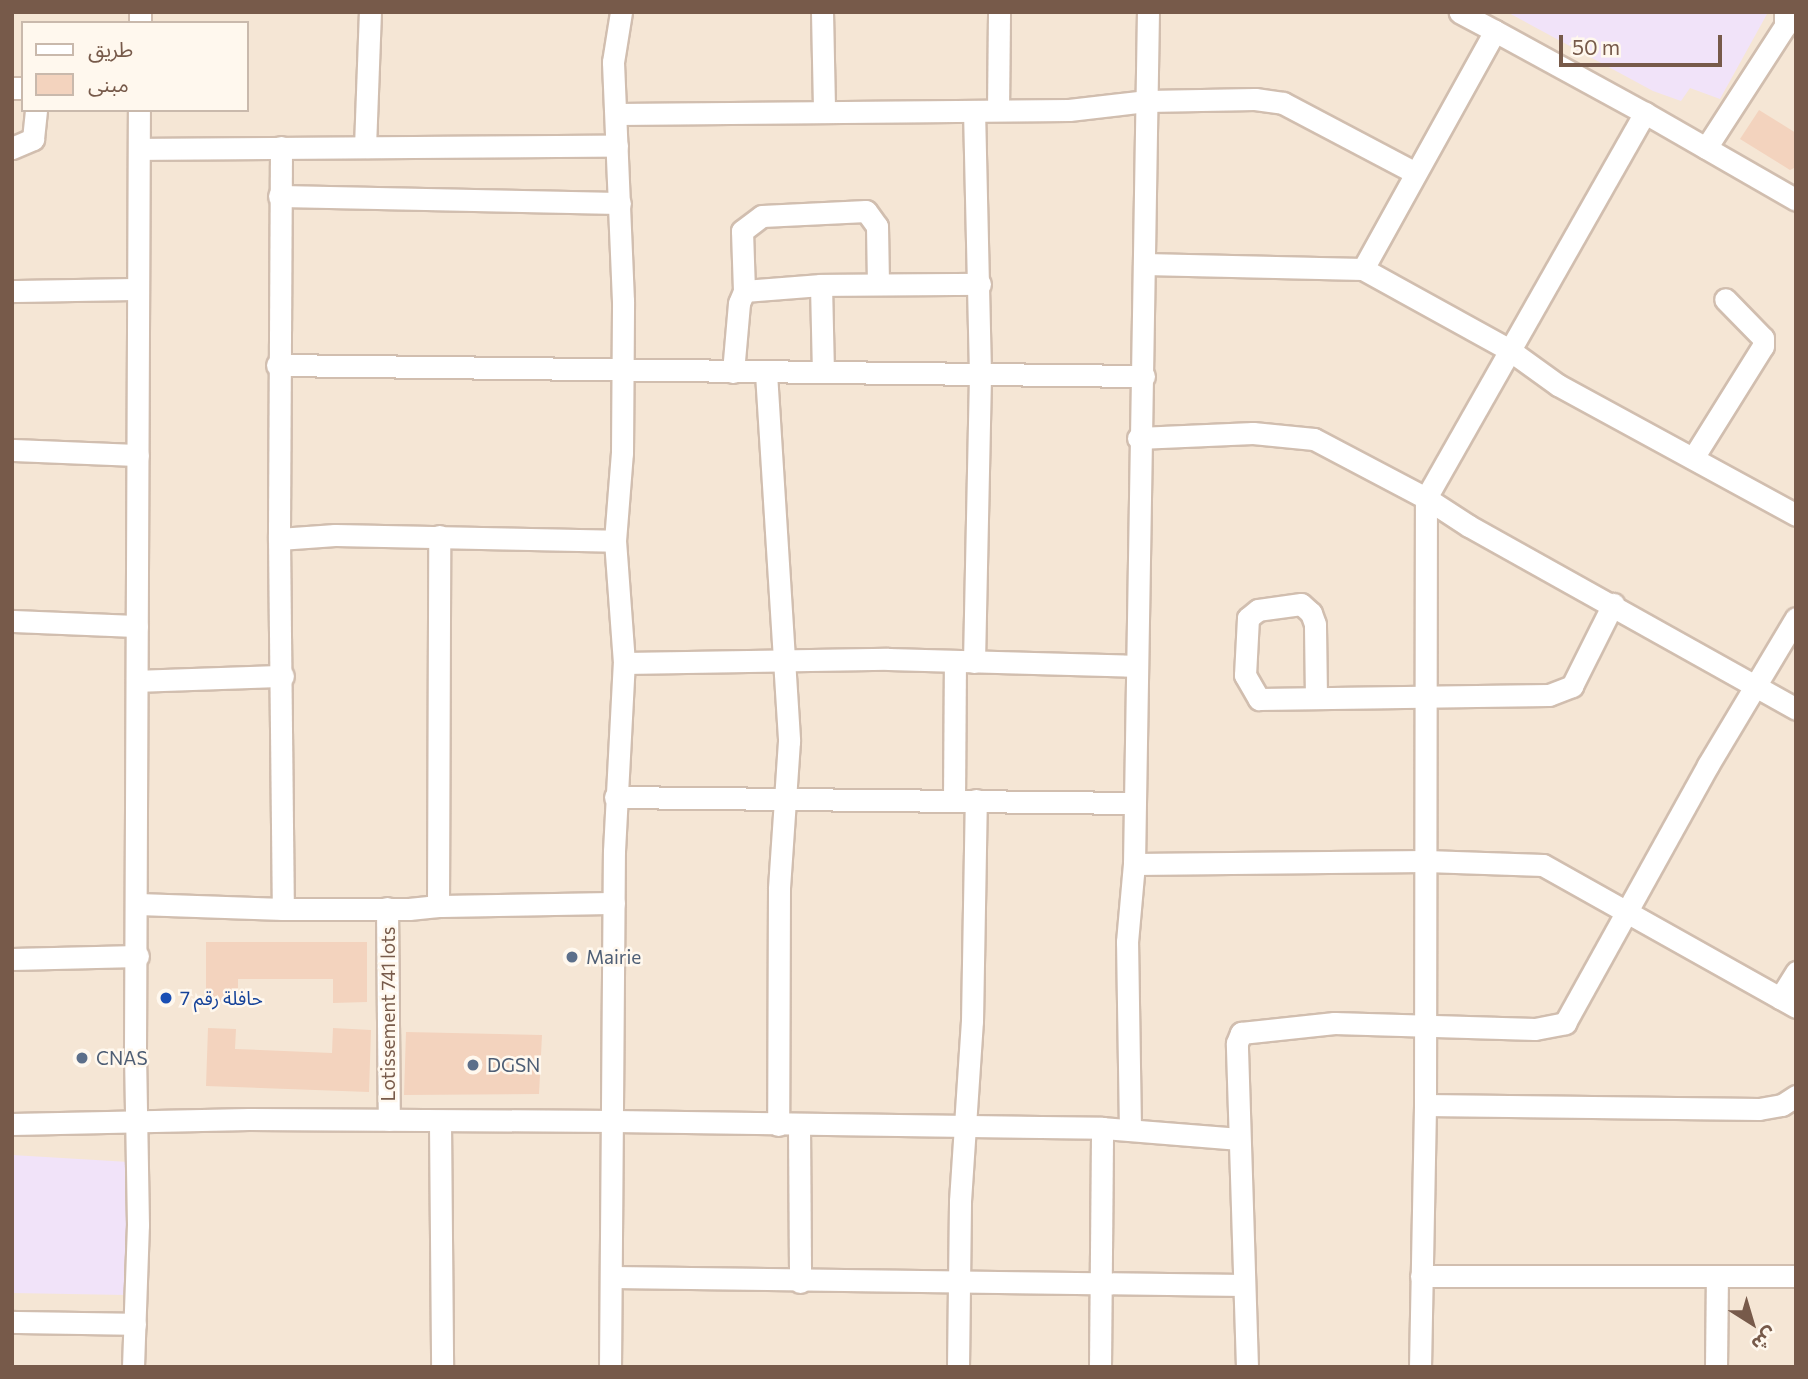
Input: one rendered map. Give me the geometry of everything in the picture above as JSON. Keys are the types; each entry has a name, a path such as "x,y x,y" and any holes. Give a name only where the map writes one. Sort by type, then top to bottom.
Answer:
{"street":[{"path":"365,147 370,12"},
{"path":"610,1367 613,1277 615,797 624,663 615,541 622,453 620,202 613,62 621,12"},
{"path":"822,12 824,111"},
{"path":"998,110 999,12"},
{"path":"1130,1129 1127,942 1134,864 1138,438 1144,376 1148,12"},
{"path":"1460,12 1645,113 1796,200"},
{"path":"1706,148 1785,26 1785,12"},
{"path":"1363,269 1414,172 1495,31"},
{"path":"617,114 974,112 1125,107 1147,101 1255,99 1283,103 1414,172"},
{"path":"12,148 33,139 36,112"},
{"path":"134,1367 138,956 139,112"},
{"path":"954,800 980,374 974,112"},
{"path":"1420,1367 1426,1027 1426,498 1508,349 1645,113"},
{"path":"139,149 617,146"},
{"path":"281,147 278,365 283,676 283,909"},
{"path":"279,195 620,202"},
{"path":"733,372 739,303 744,291 742,230 762,216 866,211 877,226 878,284"},
{"path":"1144,264 1363,269 1508,349 1558,385 1796,515"},
{"path":"744,291 821,285 980,284"},
{"path":"821,285 823,371"},
{"path":"12,291 138,289"},
{"path":"1693,458 1763,346 1758,331 1725,299"},
{"path":"278,365 1144,376"},
{"path":"766,373 787,660 788,801 779,889 789,1126 800,1282"},
{"path":"1138,438 1253,433 1314,439 1426,498 1469,526 1613,604 1796,709"},
{"path":"12,450 138,455"},
{"path":"279,539 439,536 615,541"},
{"path":"438,906 439,536"},
{"path":"1316,698 1315,624 1311,613 1301,604 1274,604 1248,618 1245,675 1259,699 1316,698 1427,696 1564,692 1581,670 1613,604"},
{"path":"1247,1367 1237,1043 1241,1033 1334,1023 1535,1029 1565,1023 1796,618"},
{"path":"12,621 137,626"},
{"path":"624,663 787,660 1137,666"},
{"path":"137,681 283,676"},
{"path":"615,797 1133,803"},
{"path":"958,1367 965,1126 972,1021 976,800"},
{"path":"1134,864 1426,861 1543,865 1788,1003 1796,972"},
{"path":"138,904 283,909 614,903"},
{"name":"Lotissement 741 lots","path":"387,908 389,1120"},
{"path":"12,959 138,956"},
{"path":"1425,1105 1759,1109 1782,1105 1796,1096"},
{"path":"12,1124 135,1121 614,1121 789,1126 1102,1128 1239,1139"},
{"path":"440,1123 442,1367"},
{"path":"1100,1367 1102,1128"},
{"path":"1421,1276 1796,1276"},
{"path":"1716,1367 1717,1276"},
{"path":"613,1277 800,1282 1244,1284"},
{"path":"12,1322 135,1324"}],"shaded area":[{"path":"12,12 1796,12 1796,1367 12,1367"},
{"path":"1507,12 1767,14 1720,99 1690,88 1681,101 1653,91"},
{"path":"12,1155 129,1162 126,1295 12,1293"}],"building":[{"path":"1759,110 1796,133 1796,167 1790,170 1740,139"},
{"path":"206,942 367,942 367,1002 333,1003 333,979 238,979 238,1002 206,1002"},
{"path":"208,1028 236,1029 235,1049 332,1053 333,1028 371,1030 369,1092 206,1086"},
{"name":"DGSN","path":"406,1032 542,1035 539,1094 404,1095"}],"place":[{"name":"Mairie","path":"572,957"},
{"name":"حافلة رقم 7","path":"166,998"},
{"name":"CNAS","path":"82,1058"},
{"name":"DGSN","path":"473,1065"}]}
